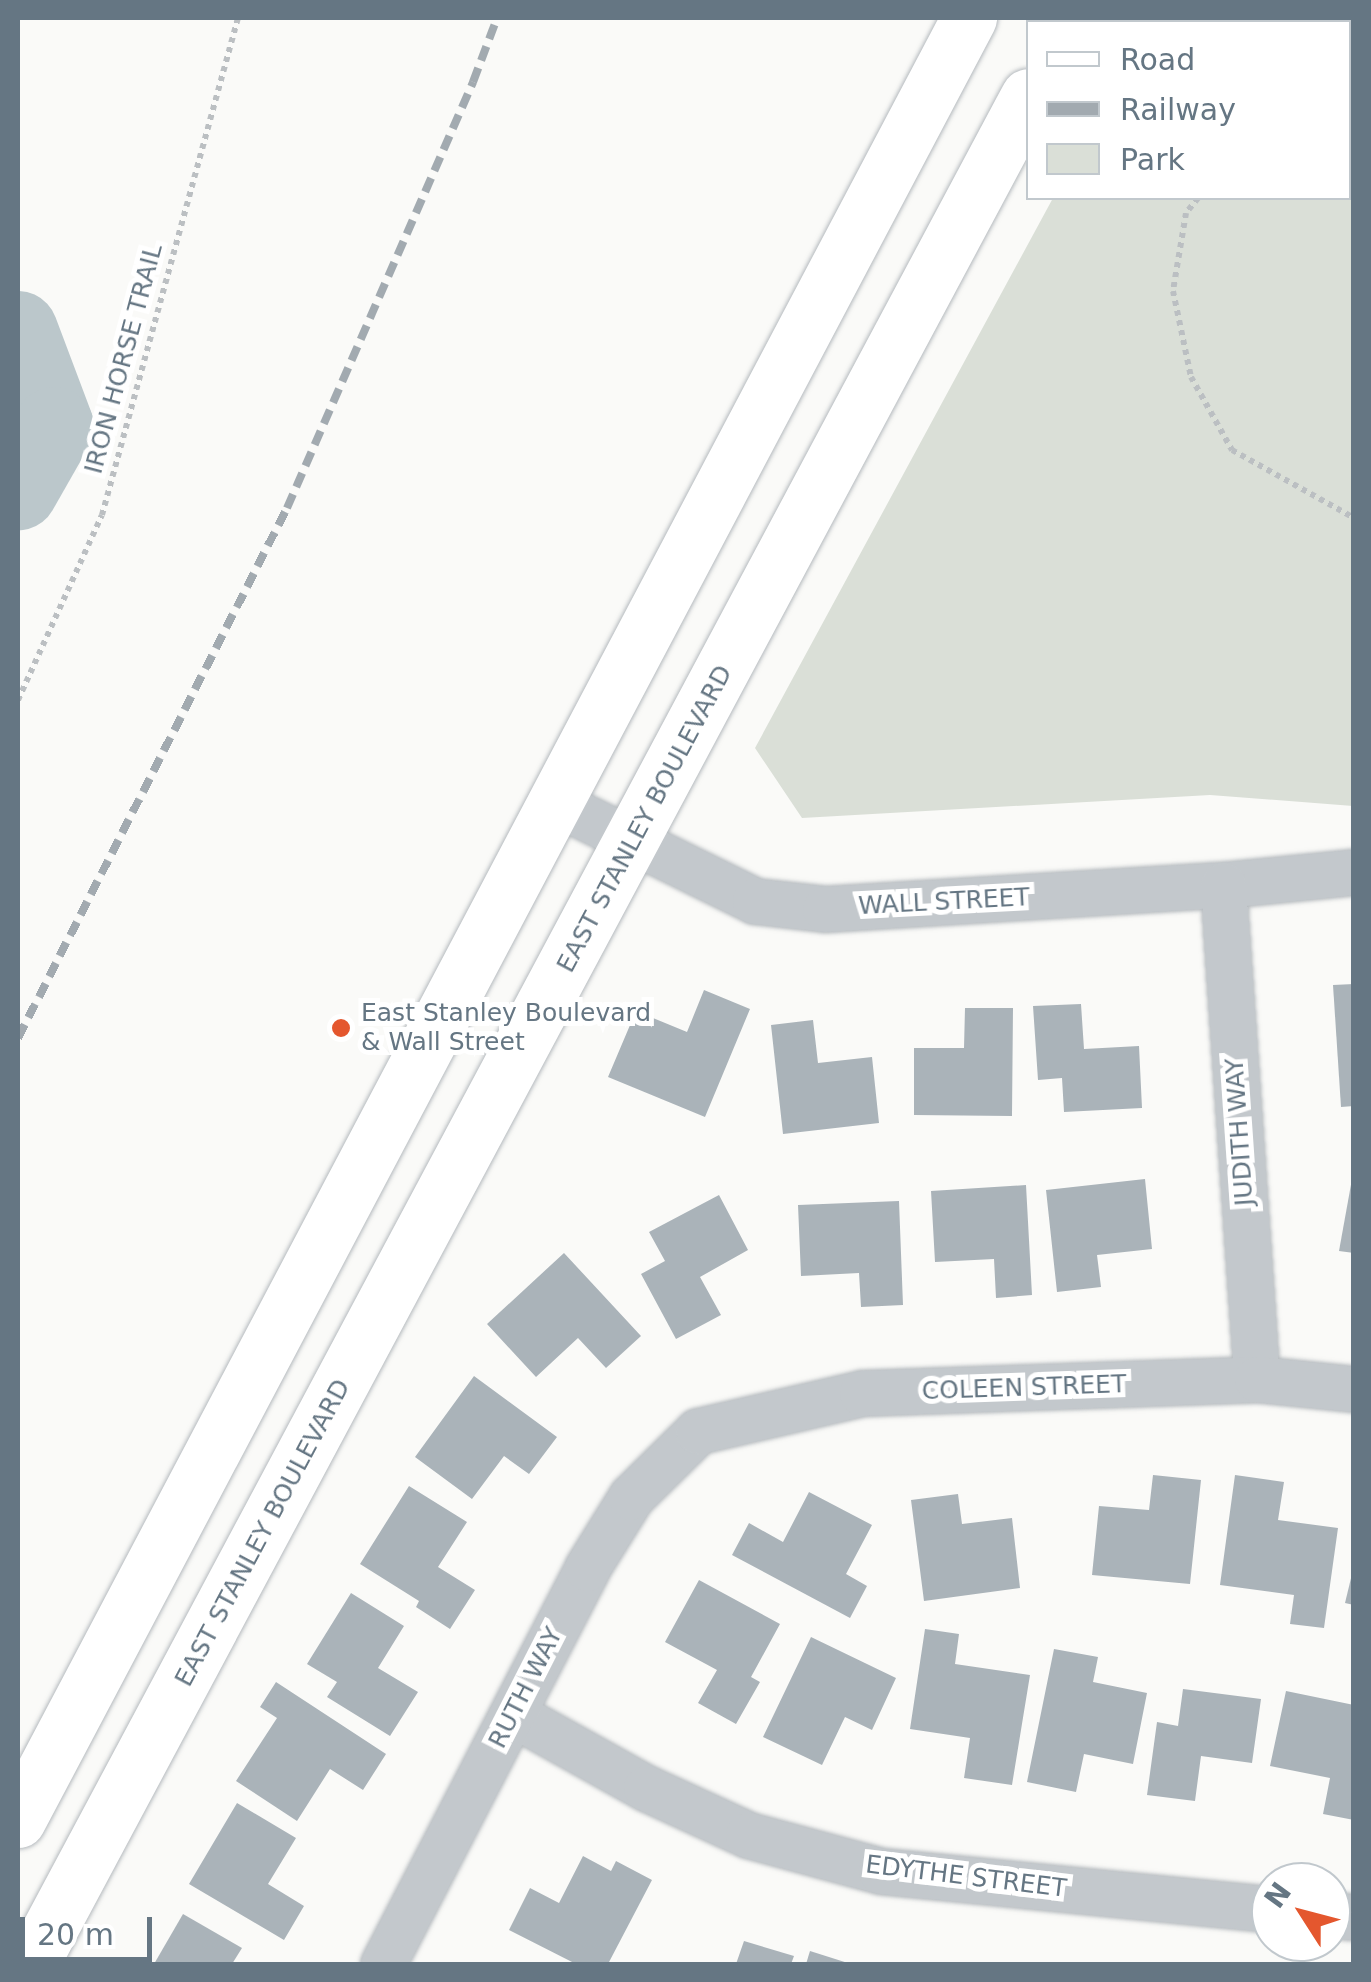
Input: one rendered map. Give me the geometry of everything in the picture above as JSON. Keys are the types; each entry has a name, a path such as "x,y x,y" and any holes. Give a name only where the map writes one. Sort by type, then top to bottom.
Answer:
{"main road":[{"path":"18,1820 558,804 969,18"},
{"name":"EAST STANLEY BOULEVARD","path":"31,1964 1026,100"}],"street":[{"name":"WALL STREET","path":"558,804 632,844 754,901 825,909 1223,885 1354,872"},
{"name":"JUDITH WAY","path":"1223,885 1257,1379"},
{"name":"COLEEN STREET","path":"698,1431 862,1393 1257,1379 1354,1389"},
{"name":"RUTH WAY","path":"383,1964 588,1568 630,1497 698,1431"},
{"name":"EDYTHE STREET","path":"513,1714 646,1788 748,1834 881,1871 1251,1907"}],"path":[{"name":"IRON HORSE TRAIL","path":"18,700 102,514 238,18"},
{"path":"1196,200 1186,214 1173,291 1192,377 1232,450 1354,518"}],"green space":[{"path":"1353,18 1353,806 1210,795 802,818 755,748 1052,200 1351,200 1351,20 1150,20"}],"building":[{"path":"1354,984 1354,1106 1341,1107 1333,985"},
{"path":"704,990 750,1009 705,1117 608,1077 636,1011 687,1032"},
{"path":"1081,1004 1084,1049 1139,1046 1142,1108 1064,1112 1062,1078 1038,1080 1033,1006"},
{"path":"965,1008 1013,1008 1012,1116 914,1115 914,1048 964,1048"},
{"path":"813,1020 818,1063 872,1057 879,1123 783,1134 771,1025"},
{"path":"1145,1179 1152,1249 1097,1255 1101,1287 1057,1292 1046,1190"},
{"path":"1354,1179 1354,1253 1339,1251"},
{"path":"1026,1185 1032,1295 996,1298 994,1259 935,1262 931,1191"},
{"path":"719,1195 748,1250 700,1277 721,1315 676,1339 641,1274 665,1261 649,1232"},
{"path":"899,1201 903,1305 861,1307 859,1273 801,1276 798,1205"},
{"path":"564,1253 641,1336 606,1368 578,1338 536,1377 487,1324"},
{"path":"474,1376 557,1437 529,1474 504,1456 472,1499 415,1457"},
{"path":"1153,1475 1201,1480 1190,1584 1092,1575 1099,1506 1149,1510"},
{"path":"1235,1475 1284,1482 1278,1520 1338,1528 1324,1628 1290,1624 1294,1595 1220,1585"},
{"path":"409,1486 467,1522 438,1567 475,1590 450,1629 416,1607 419,1601 360,1564"},
{"path":"809,1492 872,1525 846,1574 867,1586 850,1618 732,1555 749,1523 783,1542"},
{"path":"958,1494 962,1524 1012,1518 1020,1588 924,1601 911,1500"},
{"path":"1354,1574 1354,1605 1345,1603"},
{"path":"699,1580 780,1624 751,1677 760,1682 736,1724 698,1703 717,1670 665,1642"},
{"path":"351,1593 404,1626 378,1668 418,1692 390,1736 327,1697 337,1682 307,1664"},
{"path":"925,1629 959,1634 955,1664 1030,1675 1012,1785 964,1778 970,1738 910,1729"},
{"path":"811,1637 896,1678 872,1730 845,1717 822,1765 763,1737"},
{"path":"1054,1649 1098,1657 1093,1682 1147,1693 1133,1764 1084,1754 1076,1792 1027,1782"},
{"path":"276,1682 386,1754 363,1790 330,1769 297,1821 236,1781 277,1718 260,1707"},
{"path":"1183,1689 1261,1699 1252,1763 1201,1756 1195,1801 1147,1795 1157,1722 1178,1726"},
{"path":"1286,1691 1354,1705 1354,1820 1323,1814 1330,1778 1270,1766"},
{"path":"237,1803 296,1838 268,1884 304,1906 284,1940 189,1884"},
{"path":"583,1856 611,1871 616,1861 652,1880 608,1964 576,1964 509,1930 530,1888 559,1903"},
{"path":"183,1914 242,1948 232,1964 154,1964"},
{"path":"744,1941 794,1956 791,1964 736,1964"},
{"path":"810,1951 851,1964 806,1964"}],"waterway":[{"path":"18,331 54,427 18,490"}],"railway":[{"path":"18,1038 287,508 473,82 497,18"}],"place":[{"name":"East Stanley Boulevard & Wall Street","path":"341,1028"}]}
